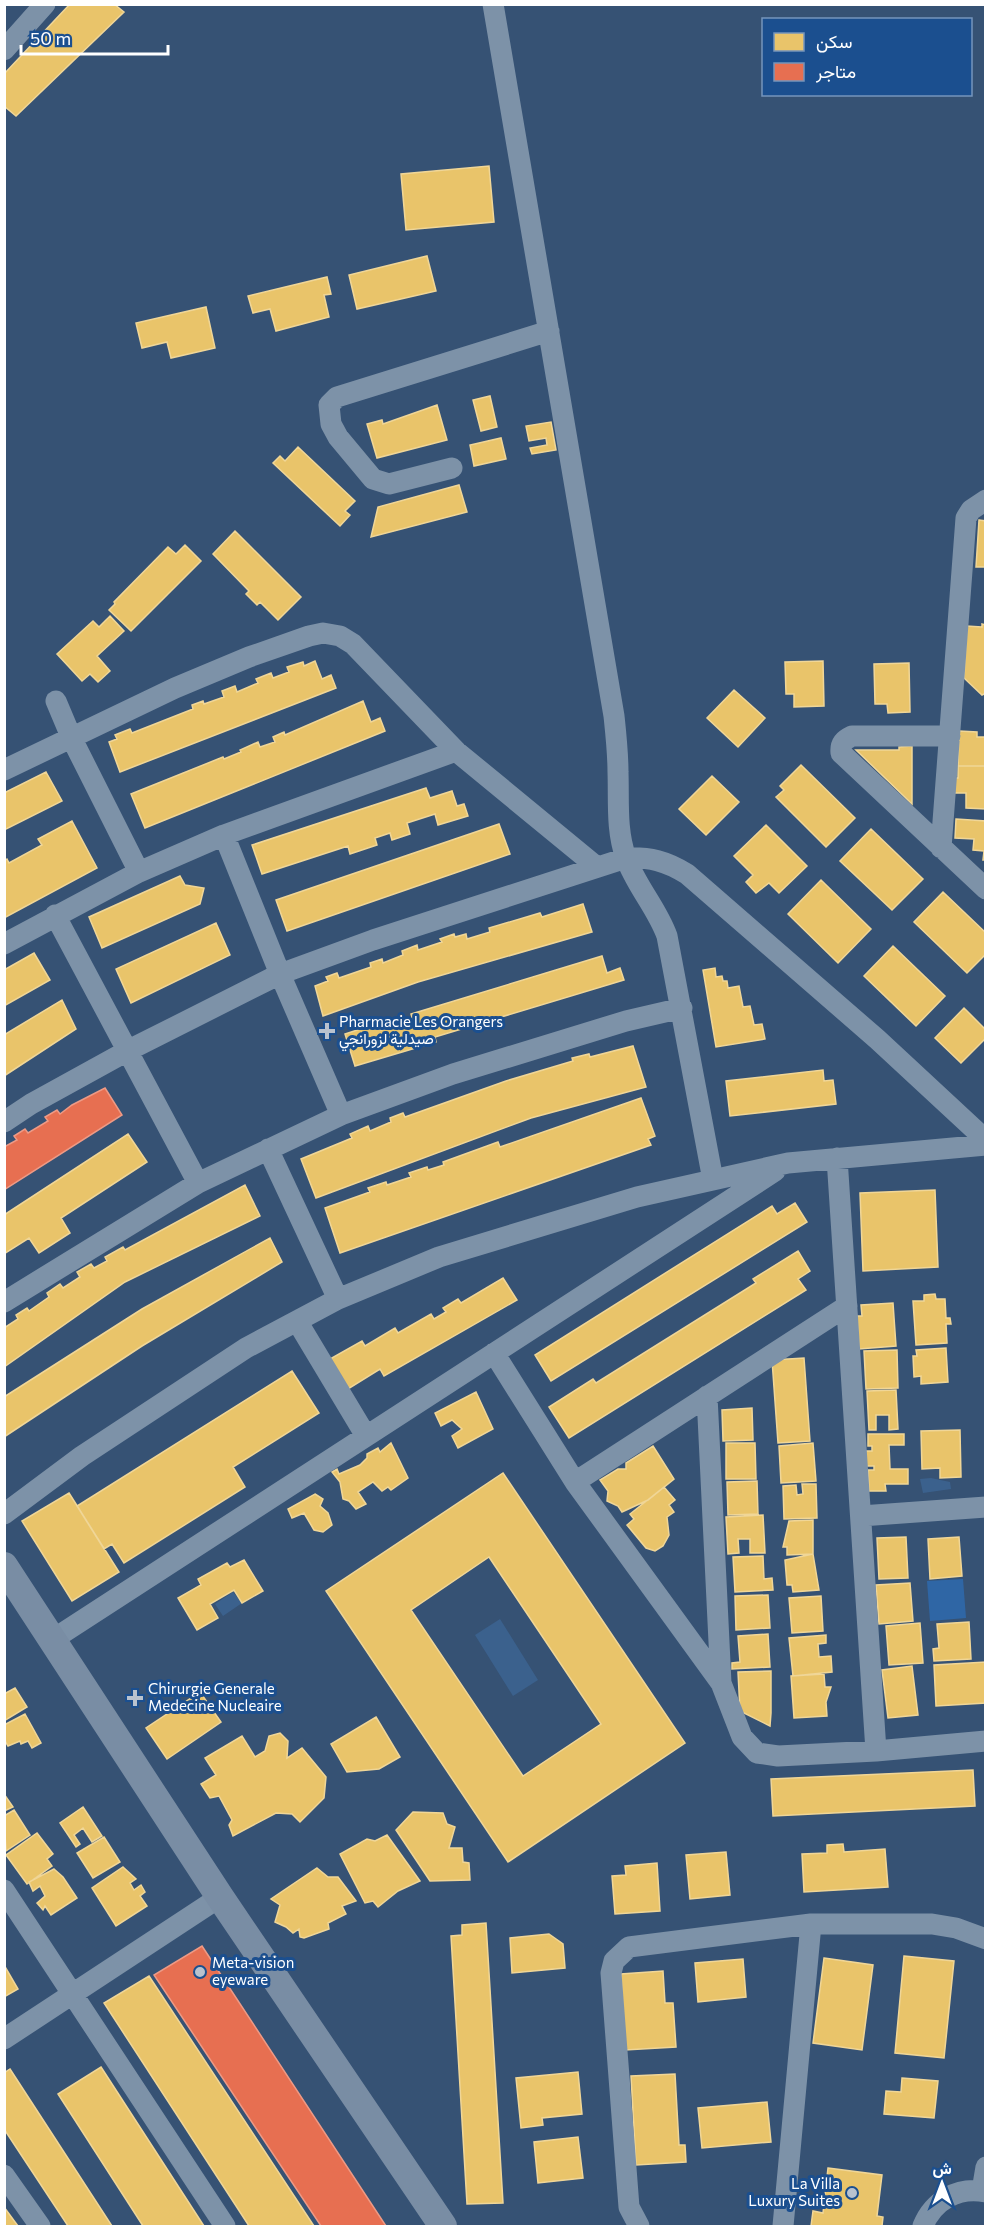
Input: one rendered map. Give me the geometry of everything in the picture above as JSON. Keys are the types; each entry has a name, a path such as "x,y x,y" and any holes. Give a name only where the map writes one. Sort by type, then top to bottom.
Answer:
{"street":[{"path":"4,50 45,4"},
{"path":"493,4 614,716 618,773 617,816 626,858 638,884 662,922 682,1008 713,1180"},
{"path":"452,468 389,484 373,479 338,437 331,424 329,405 336,397 549,332"},
{"path":"941,848 966,518 971,510 986,500"},
{"path":"4,770 175,688 249,657 323,633 340,636 353,644 456,751 597,867"},
{"path":"56,701 72,739 139,872"},
{"path":"950,736 852,736 840,746 841,753 986,889"},
{"path":"4,944 139,872 224,835 456,751"},
{"path":"224,835 280,974 341,1114"},
{"path":"4,1122 31,1104 129,1050 280,974 373,940 597,867 626,858 647,857 667,861 687,874 877,1039 986,1140"},
{"path":"55,915 198,1183"},
{"path":"4,1302 198,1183 341,1114 453,1074 626,1021 682,1008"},
{"path":"4,1514 91,1450 246,1348 338,1299 439,1257 637,1197 788,1163 986,1145"},
{"path":"268,1149 338,1299"},
{"path":"837,1158 876,1751"},
{"path":"52,1640 788,1163"},
{"path":"575,1482 847,1306"},
{"path":"297,1321 366,1436"},
{"path":"494,1353 575,1482 722,1683 742,1737 757,1754 778,1756 876,1751 986,1741"},
{"path":"707,1396 722,1683"},
{"path":"861,1516 986,1507"},
{"path":"4,1566 220,1897 443,2226"},
{"path":"4,1890 225,2226"},
{"path":"4,2039 220,1897"},
{"path":"639,2226 629,2207 611,1973 614,1961 629,1947 811,1924 932,1924 986,1939"},
{"path":"783,2226 811,1924"},
{"path":"923,2226 931,2210 949,2196 959,2192 984,2192 986,2167"},
{"path":"4,2175 40,2226"}],"shaded area":[{"path":"931,1478 950,1482 951,1489 923,1493 920,1479"},
{"path":"963,1579 966,1618 930,1621 927,1581"},
{"path":"233,1592 242,1603 223,1616 215,1604"},
{"path":"500,1619 538,1680 513,1696 475,1635"}],"building: سكن":[{"path":"70,4 114,4 124,12 16,116 4,106 4,74"},
{"path":"489,166 494,222 406,230 401,174"},
{"path":"427,256 436,291 357,309 349,275"},
{"path":"327,277 331,294 324,295 329,317 276,331 270,309 253,313 248,296"},
{"path":"206,307 215,348 171,358 167,342 142,348 136,323"},
{"path":"490,396 497,427 481,431 473,400"},
{"path":"437,405 447,440 377,458 367,424 382,420 383,424"},
{"path":"551,422 556,450 532,454 530,448 547,445 546,438 529,441 526,426"},
{"path":"501,438 506,459 474,466 470,445"},
{"path":"298,447 355,501 345,511 350,515 340,526 273,463 280,456 285,461"},
{"path":"459,485 467,512 371,537 378,507"},
{"path":"979,520 986,521 986,567 976,567"},
{"path":"235,531 301,597 278,620 260,602 257,605 246,594 249,591 213,554"},
{"path":"185,545 201,561 131,631 109,610 115,604 114,602 168,547 176,554"},
{"path":"110,616 124,631 97,656 110,671 98,682 90,674 82,681 57,654 93,621 99,627"},
{"path":"982,624 986,625 986,693 982,695 964,678 967,626 982,627"},
{"path":"315,661 322,679 331,675 336,688 120,772 109,742 117,739 115,735 130,729 132,733 193,709 192,705 203,701 204,704 224,697 222,691 235,686 237,692 258,683 256,679 271,673 273,678 289,672 287,667 303,662 304,666"},
{"path":"823,661 824,706 794,707 794,694 786,694 785,662"},
{"path":"909,663 910,712 888,713 887,704 875,704 874,664"},
{"path":"734,690 765,718 738,747 707,718"},
{"path":"363,701 371,722 380,718 385,731 145,828 131,794 223,757 224,759 258,742 260,747 275,742 273,737 284,732 285,735"},
{"path":"959,731 977,732 977,737 986,737 986,766 958,766"},
{"path":"912,746 912,804 856,750 899,750 899,747"},
{"path":"801,765 855,818 826,847 776,797 784,790 780,786"},
{"path":"958,766 986,766 986,809 966,808 966,793 952,793 952,778 958,778"},
{"path":"46,772 62,801 4,830 4,793"},
{"path":"712,776 739,802 706,835 679,809"},
{"path":"426,788 430,798 452,791 457,806 464,804 468,816 438,825 435,814 407,823 410,834 392,840 390,833 375,838 377,845 350,854 348,846 262,874 252,845"},
{"path":"956,819 986,821 986,860 983,860 984,851 973,850 974,839 955,838"},
{"path":"72,821 97,868 4,918 4,861 7,859 9,863 42,845 38,839"},
{"path":"499,824 510,854 287,931 276,900"},
{"path":"766,825 807,866 779,893 769,883 756,893 746,882 753,875 734,856"},
{"path":"871,829 923,879 892,910 840,861"},
{"path":"180,876 185,885 204,888 200,904 102,948 89,917"},
{"path":"821,880 871,929 838,963 788,914"},
{"path":"943,892 986,933 986,954 967,973 914,922"},
{"path":"583,904 592,932 418,982 323,1016 315,986 328,981 326,977 337,973 339,978 371,967 370,963 382,959 383,963 403,955 402,951 417,945 418,950 442,942 440,939 454,934 455,937 466,934 467,939 490,932 489,928 540,913 542,917"},
{"path":"216,923 230,955 131,1003 116,969"},
{"path":"893,946 945,996 916,1026 864,976"},
{"path":"34,953 50,980 4,1006 4,970"},
{"path":"602,956 607,973 620,968 624,980 435,1037 436,1042 355,1066 345,1034 379,1023 381,1030 413,1021 411,1014"},
{"path":"715,968 716,977 722,976 723,981 727,981 728,988 739,986 743,1007 750,1006 754,1025 762,1024 765,1039 716,1047 703,970"},
{"path":"62,1000 76,1029 4,1076 4,1035"},
{"path":"964,1008 986,1030 986,1038 961,1063 935,1038"},
{"path":"633,1046 646,1087 531,1118 316,1198 301,1159 352,1138 350,1134 368,1126 370,1131 391,1122 390,1118 403,1113 405,1117 506,1081 573,1061 572,1058 589,1054 590,1057"},
{"path":"823,1070 824,1081 833,1080 836,1104 730,1116 726,1081"},
{"path":"641,1098 655,1136 648,1139 651,1145 340,1253 325,1208 370,1192 368,1188 386,1182 387,1185 411,1177 409,1173 427,1167 428,1170 444,1165 443,1162 498,1142 500,1147"},
{"path":"128,1134 147,1162 61,1218 70,1233 39,1253 29,1238 4,1254 4,1215"},
{"path":"245,1185 260,1216 125,1282 4,1367 4,1328 18,1319 16,1315 27,1308 29,1311 49,1297 47,1293 60,1284 63,1288 80,1277 77,1272 91,1264 94,1268 107,1261 105,1257 123,1247 125,1250"},
{"path":"935,1190 938,1267 863,1271 860,1193"},
{"path":"795,1203 807,1222 551,1381 535,1355 772,1206 777,1214"},
{"path":"270,1238 282,1262 142,1346 4,1437 4,1397 142,1309"},
{"path":"798,1251 810,1271 798,1279 806,1290 569,1438 549,1407 593,1379 596,1383 756,1283 753,1279"},
{"path":"503,1278 517,1300 384,1376 380,1369 348,1389 330,1359 362,1341 365,1346 395,1328 398,1333 431,1314 434,1319 446,1312 443,1308 458,1299 461,1303"},
{"path":"935,1294 936,1299 945,1299 946,1318 950,1318 951,1324 946,1324 947,1343 916,1345 913,1301 924,1301 924,1295"},
{"path":"893,1303 896,1346 859,1349 857,1316 862,1316 861,1305"},
{"path":"946,1348 948,1382 921,1384 921,1376 914,1377 913,1356 917,1356 916,1350"},
{"path":"897,1350 898,1388 866,1389 864,1351"},
{"path":"804,1358 810,1441 778,1443 772,1360"},
{"path":"292,1371 319,1413 233,1467 245,1487 124,1563 112,1544 104,1549 77,1506"},
{"path":"896,1390 898,1429 889,1430 889,1415 876,1415 876,1430 869,1430 867,1391"},
{"path":"476,1392 493,1429 458,1448 452,1436 462,1429 452,1420 441,1426 435,1413"},
{"path":"752,1408 753,1440 723,1441 722,1410"},
{"path":"960,1430 961,1477 940,1478 940,1468 922,1469 921,1431"},
{"path":"868,1434 904,1434 904,1445 889,1445 890,1469 908,1469 908,1484 885,1484 886,1491 869,1491 868,1470 874,1470 874,1466 864,1466 864,1451 872,1451 872,1446 868,1446"},
{"path":"391,1443 408,1478 391,1490 388,1487 382,1491 373,1482 358,1492 366,1504 356,1509 349,1501 343,1499 340,1482 332,1472 337,1469 339,1474 360,1465 367,1458 367,1454 378,1448 380,1452"},
{"path":"726,1443 755,1443 756,1479 726,1479"},
{"path":"813,1443 816,1481 781,1483 779,1446"},
{"path":"653,1446 674,1479 648,1500 622,1512 618,1506 607,1501 608,1491 600,1480 618,1469 626,1469 626,1463"},
{"path":"503,1473 685,1743 508,1862 326,1591","holes":["489,1557 601,1724 523,1776 411,1610"]},
{"path":"757,1481 758,1514 728,1515 727,1482"},
{"path":"802,1484 816,1484 817,1518 784,1519 783,1486 796,1485 797,1495 803,1494"},
{"path":"664,1487 675,1500 669,1505 674,1512 667,1517 669,1535 663,1546 655,1551 646,1548 627,1525 634,1519 630,1514"},
{"path":"69,1493 119,1572 72,1601 22,1521"},
{"path":"315,1494 323,1499 320,1506 328,1513 332,1525 323,1532 314,1530 304,1513 292,1518 288,1509"},
{"path":"763,1515 765,1553 750,1553 750,1539 738,1539 739,1553 728,1554 726,1517"},
{"path":"813,1520 813,1554 787,1555 787,1547 783,1547 789,1521"},
{"path":"906,1537 908,1578 879,1579 877,1538"},
{"path":"959,1537 962,1576 930,1579 928,1539"},
{"path":"813,1554 819,1590 793,1592 792,1585 787,1585 785,1560"},
{"path":"763,1556 764,1579 772,1578 773,1590 735,1592 733,1557"},
{"path":"244,1560 263,1591 242,1603 234,1590 210,1604 218,1618 197,1630 178,1598 201,1585 198,1579 227,1563 230,1567"},
{"path":"910,1583 913,1621 879,1624 876,1585"},
{"path":"768,1595 770,1628 736,1630 735,1596"},
{"path":"821,1596 823,1631 792,1633 789,1598"},
{"path":"969,1622 971,1659 934,1661 933,1649 939,1648 937,1624"},
{"path":"920,1623 923,1663 889,1665 886,1626"},
{"path":"768,1634 770,1667 732,1669 732,1663 740,1662 738,1636"},
{"path":"826,1635 826,1643 818,1644 819,1657 831,1656 832,1672 793,1676 789,1638"},
{"path":"986,1662 986,1703 936,1706 934,1665"},
{"path":"912,1666 918,1715 888,1718 882,1670"},
{"path":"771,1671 770,1726 740,1711 738,1672"},
{"path":"824,1674 825,1687 831,1687 826,1702 827,1716 794,1718 791,1676"},
{"path":"15,1688 27,1707 4,1721 4,1694"},
{"path":"200,1692 221,1722 167,1759 146,1728"},
{"path":"25,1714 41,1743 32,1748 28,1741 21,1744 20,1741 8,1746 4,1739 4,1725"},
{"path":"376,1717 400,1757 379,1769 347,1772 331,1744"},
{"path":"280,1733 288,1741 287,1758 302,1748 326,1777 324,1798 300,1822 292,1814 276,1813 233,1836 229,1825 232,1820 219,1796 210,1798 201,1784 216,1775 205,1758 242,1736 255,1757 265,1751 269,1736"},
{"path":"973,1770 975,1806 773,1816 771,1779"},
{"path":"4,1794 13,1807 4,1811"},
{"path":"83,1807 102,1836 92,1842 83,1828 74,1835 80,1844 76,1847 60,1823"},
{"path":"14,1810 30,1835 6,1851 4,1816"},
{"path":"413,1812 443,1813 447,1824 455,1827 449,1848 462,1848 463,1862 469,1863 470,1880 430,1881 396,1830"},
{"path":"37,1833 53,1854 47,1859 52,1866 27,1884 6,1855"},
{"path":"387,1835 420,1881 398,1891 378,1907 373,1901 365,1903 340,1854 367,1839 375,1841"},
{"path":"104,1837 120,1862 93,1878 77,1853"},
{"path":"843,1844 844,1852 885,1849 888,1887 804,1892 802,1854 827,1853 827,1845"},
{"path":"726,1852 730,1895 690,1899 686,1855"},
{"path":"657,1863 660,1911 615,1914 612,1876 626,1875 625,1866"},
{"path":"123,1867 136,1879 130,1883 134,1890 141,1885 145,1892 140,1896 147,1906 116,1926 92,1888"},
{"path":"317,1868 328,1877 338,1877 356,1901 342,1906 346,1914 328,1923 329,1929 304,1938 300,1937 299,1929 293,1933 275,1922 280,1905 271,1899"},
{"path":"54,1869 63,1877 77,1898 51,1915 45,1906 43,1910 37,1903 45,1896 40,1886 33,1891 29,1882"},
{"path":"486,1923 503,2203 467,2204 451,1936 462,1935 462,1925"},
{"path":"549,1934 563,1944 565,1968 512,1973 510,1938"},
{"path":"904,1956 954,1961 944,2058 895,2053"},
{"path":"824,1958 873,1965 862,2050 813,2043"},
{"path":"743,1959 746,1997 698,2002 695,1963"},
{"path":"4,1965 18,1989 4,1997"},
{"path":"663,1971 665,2003 673,2003 676,2047 625,2050 621,1974"},
{"path":"149,1976 314,2226 249,2226 104,2003"},
{"path":"101,2067 204,2226 143,2226 58,2094"},
{"path":"10,2069 112,2226 68,2226 4,2129 4,2073"},
{"path":"578,2072 582,2114 542,2118 543,2125 521,2128 516,2078"},
{"path":"675,2074 679,2145 685,2145 686,2162 636,2165 631,2076"},
{"path":"902,2078 938,2081 934,2118 884,2114 886,2091 901,2092"},
{"path":"767,2102 771,2142 702,2148 698,2108"},
{"path":"578,2137 583,2178 538,2183 534,2142"},
{"name":"La Villa Luxury Suites","path":"828,2168 882,2175 877,2216 883,2217 882,2226 811,2226 813,2211 823,2213"},
{"path":"4,2207 18,2226 4,2226"}],"building: متاجر":[{"path":"105,1088 122,1115 4,1190 4,1147 17,1140 14,1136 25,1129 28,1133 48,1121 45,1117 57,1110 60,1114"},
{"path":"202,1946 386,2226 321,2226 154,1975"}],"place":[{"name":"Pharmacie Les Orangers صيدلية لزورانجي","path":"327,1031"},
{"name":"Chirurgie Generale Medecine Nucleaire","path":"135,1698"},
{"name":"Meta-vision eyeware","path":"200,1972"},
{"name":"La Villa Luxury Suites","path":"852,2193"}]}
